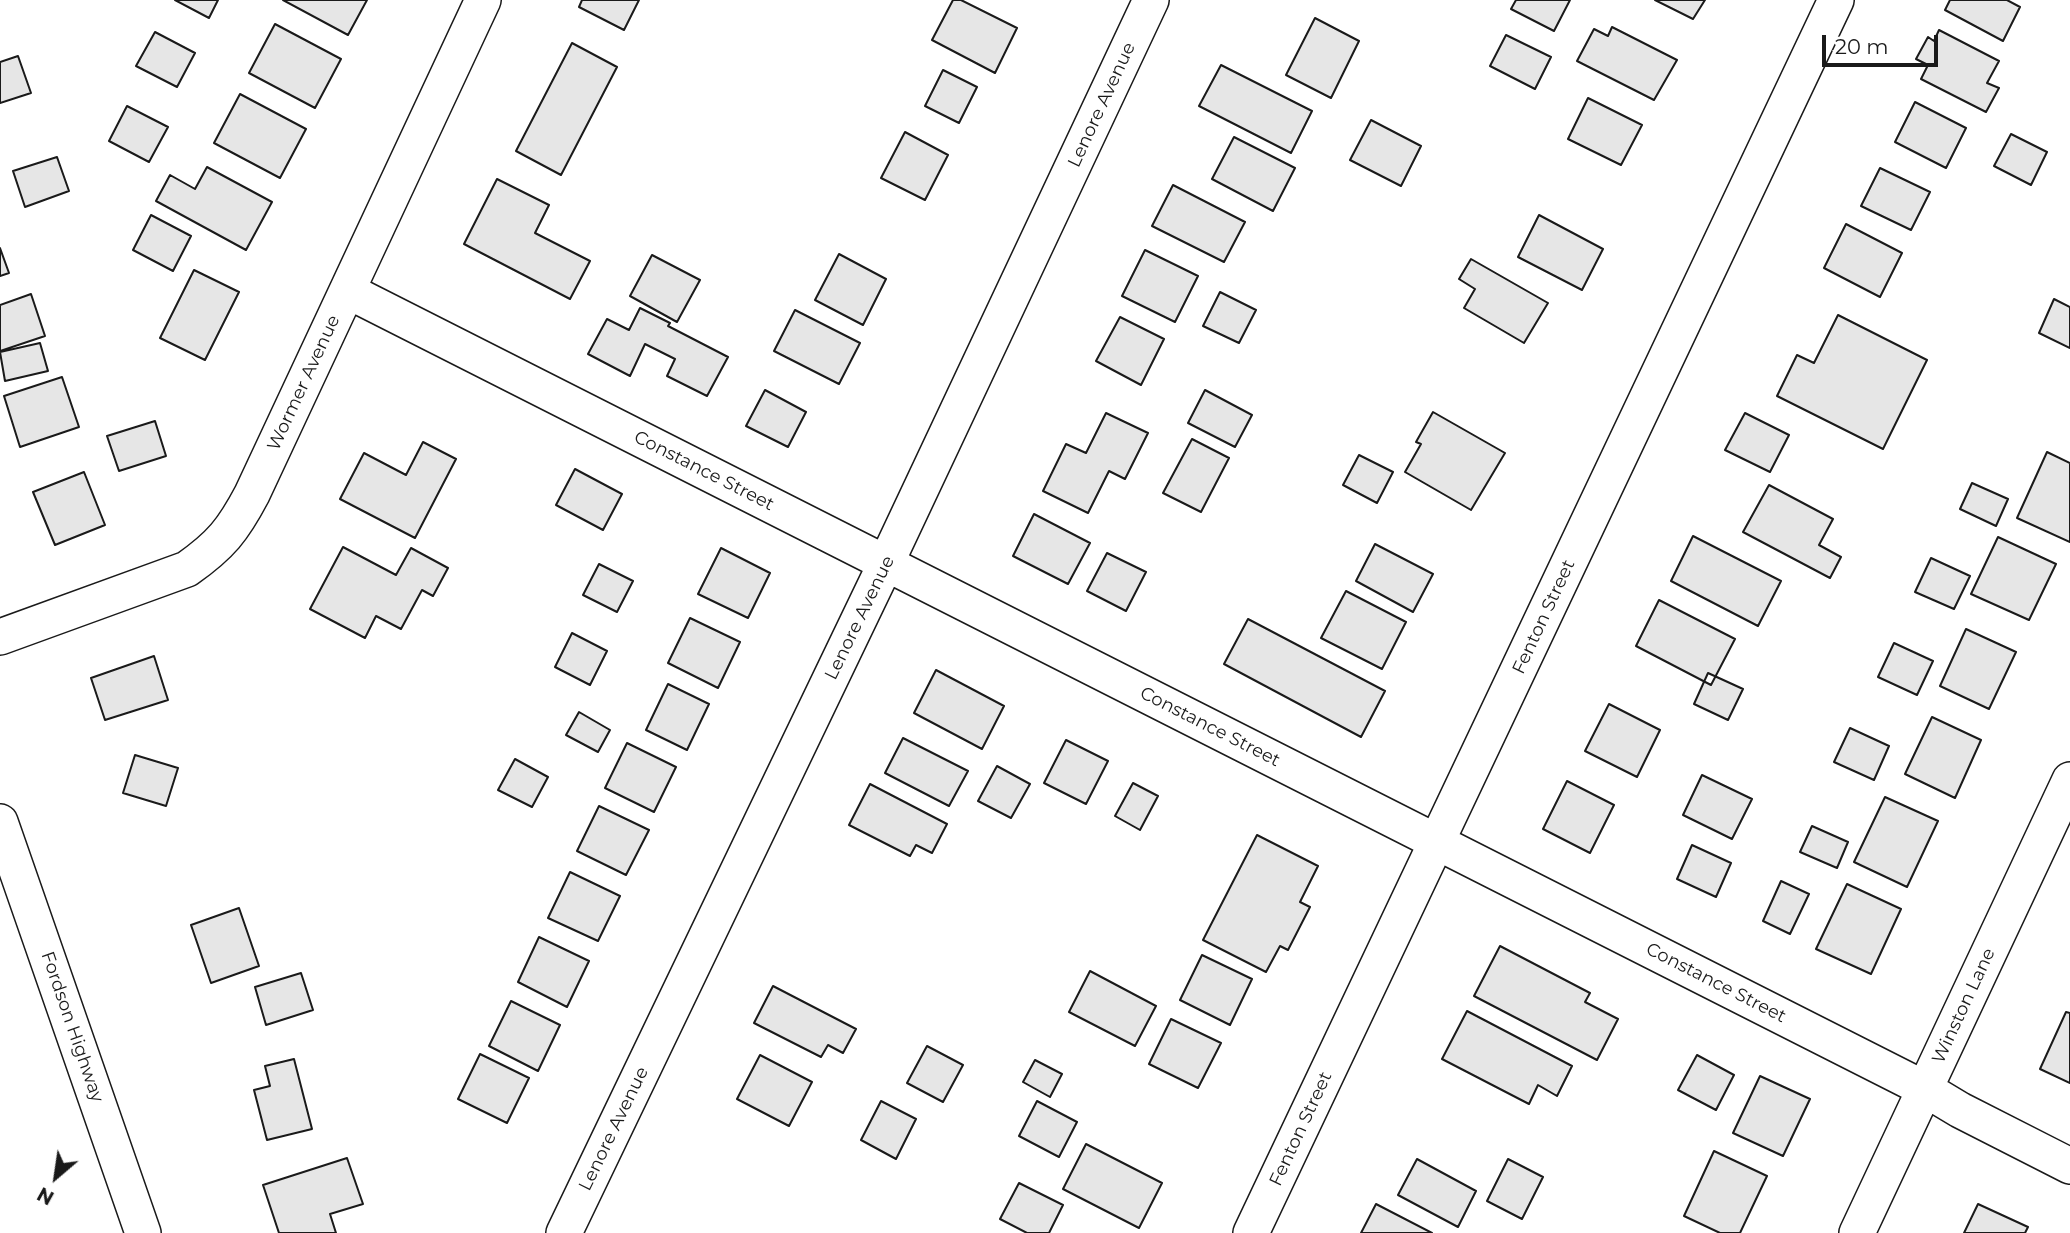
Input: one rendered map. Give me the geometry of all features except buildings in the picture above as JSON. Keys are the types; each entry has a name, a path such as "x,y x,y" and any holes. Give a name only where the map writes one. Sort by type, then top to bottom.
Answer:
{"street":[{"name":"Wormer Avenue","path":"0,637 187,569 213,551 234,528 483,0"},
{"name":"Lenore Avenue","path":"564,1233 886,564 1151,0"},
{"name":"Fenton Street","path":"1251,1233 1836,0"},
{"name":"Constance Street","path":"348,291 1925,1088 1960,1110 2070,1166"},
{"name":"Winston Lane","path":"1857,1233 2070,780"},
{"name":"Fordson Highway","path":"0,822 143,1233"}]}
